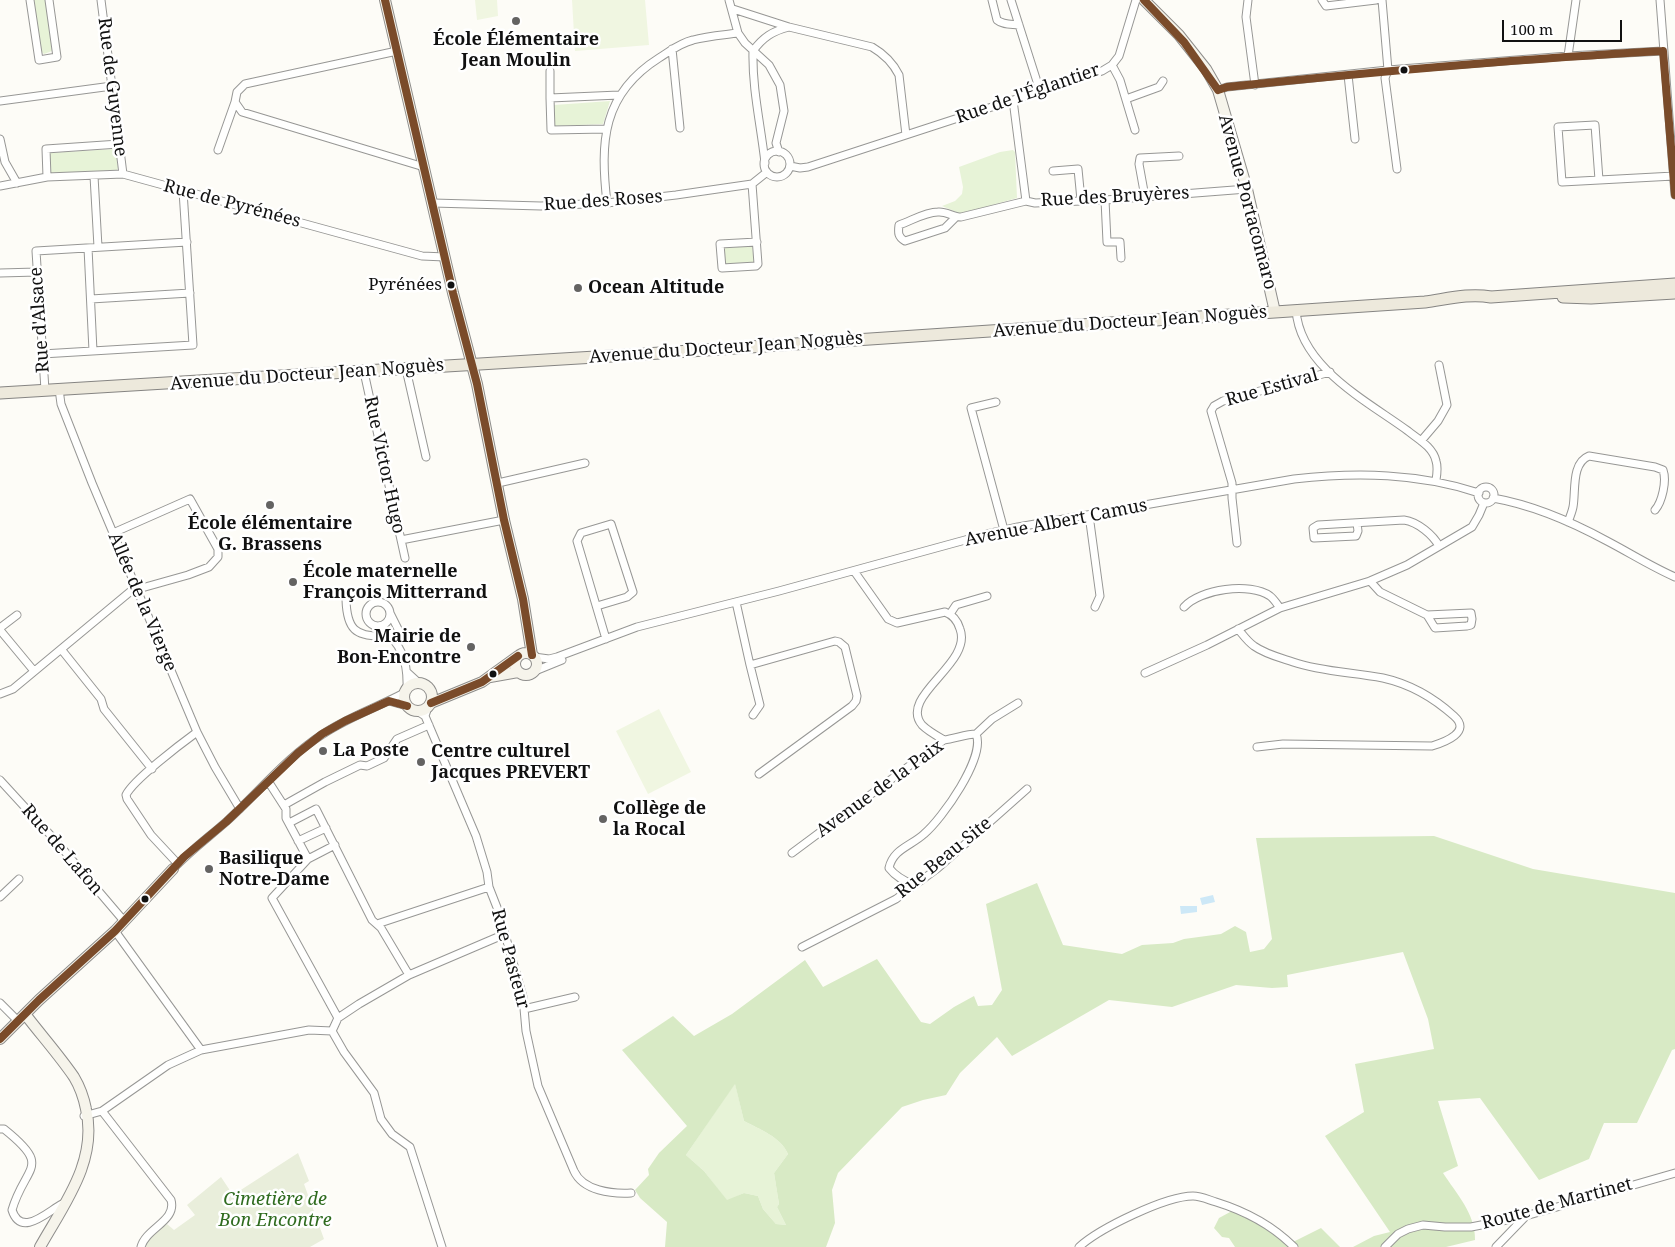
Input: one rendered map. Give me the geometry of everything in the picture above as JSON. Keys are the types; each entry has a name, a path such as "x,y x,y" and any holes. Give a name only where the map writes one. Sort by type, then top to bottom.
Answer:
{"main road":[{"name":"Avenue du Docteur Jean Noguès","path":"0,393 704,350 1452,299 1462,301 1481,300 1491,297 1675,284"},
{"name":"Avenue du Docteur Jean Noguès","path":"1516,295 1591,298 1675,293"}],"street":[{"path":"30,0 39,60 57,57 49,0"},
{"name":"Rue de Guyenne","path":"101,0 123,174"},
{"path":"385,0 455,301 472,364 498,483 504,520 523,598 526,626 526,656"},
{"path":"730,0 738,33 744,43 769,65 780,84 784,110 776,142 779,152"},
{"path":"992,0 997,20 1002,24 1019,25"},
{"path":"1011,0 1040,91"},
{"name":"Rue de l'Églantier","path":"906,135 1102,71 1112,65 1119,56 1136,0"},
{"name":"Avenue Portacomaro","path":"1144,0 1179,35 1206,69 1218,90 1247,189 1275,312"},
{"path":"1248,0 1246,17 1255,85"},
{"path":"1322,0 1326,6 1341,2 1376,0"},
{"path":"1382,0 1388,70 1385,78 1397,169"},
{"path":"1568,56 1576,0"},
{"path":"1660,0 1675,195"},
{"path":"733,9 789,27 872,47 884,55 895,68 901,82 906,135 808,167 790,166"},
{"path":"765,163 768,156 779,152 786,155 790,166 786,173 778,177 767,172 765,163 761,141 753,51 766,36 789,27"},
{"path":"607,203 603,156 606,129 618,95 649,64 672,49 692,40 738,33"},
{"path":"672,49 680,128"},
{"path":"218,150 237,92 245,84 397,51"},
{"path":"1218,90 1388,70 1568,56 1663,51"},
{"path":"1112,65 1120,80 1135,130"},
{"path":"550,71 551,130 606,129"},
{"path":"1348,75 1355,139"},
{"path":"1126,99 1159,87 1163,81"},
{"path":"0,100 112,86"},
{"path":"550,98 618,95"},
{"name":"Rue des Bruyères","path":"1013,100 1026,201 1035,203 1105,200 1247,189"},
{"path":"235,102 242,112 424,168"},
{"path":"1600,180 1595,126 1558,127 1562,182 1600,180 1674,176"},
{"path":"0,139 5,162 17,183"},
{"path":"47,177 46,149 119,144"},
{"path":"1144,197 1140,158 1179,156"},
{"path":"1053,171 1078,169 1081,200"},
{"path":"757,242 720,244 722,268 757,265 759,262 752,184 767,172"},
{"name":"Rue de Pyrénées","path":"0,186 47,177 123,174 422,256 445,257"},
{"path":"94,176 98,247"},
{"name":"Rue des Roses","path":"433,203 540,206 607,203 752,184"},
{"path":"42,354 193,345 183,191"},
{"path":"1105,200 1107,242 1120,242 1121,258"},
{"path":"956,217 945,228 905,241 898,234 899,225 927,214 938,212 956,217 1026,201"},
{"path":"93,351 88,248 187,242"},
{"name":"Rue d'Alsace","path":"45,390 36,251 88,248"},
{"path":"0,274 37,272"},
{"path":"90,299 190,293"},
{"path":"1296,310 1297,324 1302,336 1309,348 1330,372 1350,391 1422,441 1434,455 1436,480"},
{"path":"1422,441 1438,421 1447,404 1439,365"},
{"path":"406,369 426,458"},
{"name":"Rue Victor Hugo","path":"364,372 405,558"},
{"name":"Rue Estival","path":"1238,543 1232,483 1211,411 1214,406 1222,401 1330,372"},
{"name":"Allée de la Vierge","path":"59,389 61,404 92,484 197,732 240,809"},
{"path":"996,402 971,408 1004,530"},
{"path":"1568,522 1573,508 1577,470 1582,460 1589,456 1663,470 1665,479 1660,504 1655,510"},
{"path":"498,483 585,463"},
{"name":"Avenue Albert Camus","path":"526,656 549,659 557,657 637,627 1004,530 1294,479 1330,475 1367,474 1436,480 1479,492 1483,488 1490,489 1493,492 1493,498 1512,501 1568,522 1675,577"},
{"path":"1479,492 1479,498 1484,502 1488,503 1493,498"},
{"path":"0,694 13,689 124,596 137,589 188,575 209,567 218,558 218,549 190,499 113,533"},
{"path":"1145,673 1280,608 1370,581 1407,565 1472,527 1484,502"},
{"path":"1089,515 1100,596 1094,607"},
{"path":"401,540 504,520"},
{"path":"1357,523 1358,531 1356,536 1314,538 1313,528 1318,525 1409,520 1435,538 1440,546"},
{"path":"597,606 627,597 633,592 611,524 581,533 577,541 606,639"},
{"name":"Avenue Albert Camus","path":"1658,568 1675,570"},
{"path":"854,571 892,622 898,623 941,613 950,614 961,630 962,640 960,649 952,662 921,700 918,707 918,716 922,724 944,740"},
{"path":"1370,581 1380,592 1427,614 1471,613 1471,625 1434,628 1427,614"},
{"path":"1184,607 1190,600 1199,596 1226,589 1249,590 1268,595 1280,608"},
{"path":"950,614 956,605 987,596"},
{"path":"346,600 349,624 354,631 370,636 390,635"},
{"path":"736,602 760,705 753,715"},
{"path":"398,641 378,626 372,624 367,618 368,608 374,603 382,603 388,607 399,631 398,641 408,673 404,702 407,706"},
{"path":"378,626 386,624 390,613"},
{"path":"18,614 0,629 34,671"},
{"path":"1238,629 1255,647 1296,663 1385,679 1405,685 1433,699 1459,721 1460,725 1460,730 1453,737 1432,746 1283,744 1257,747"},
{"path":"750,665 835,641 839,642 844,647 857,696 852,706 759,774"},
{"name":"Avenue Albert Camus","path":"535,670 562,660 584,648"},
{"path":"61,649 101,699 104,709 152,768"},
{"path":"490,676 518,672 526,676 535,670 537,664 526,656"},
{"path":"518,672 514,664 526,656"},
{"path":"389,701 425,709 449,695 477,685 526,656"},
{"path":"408,673 430,691 449,695"},
{"path":"0,1039 21,1017 115,931 195,847 240,809 298,753 322,734 389,701 414,684 420,684"},
{"path":"425,709 430,691"},
{"path":"914,885 894,874 890,868 891,859 924,834 943,814 970,770 978,744 975,735 992,719 1018,703"},
{"name":"Rue Pasteur","path":"425,709 429,725 476,836 488,872 489,887 498,910 523,997 526,1032 538,1086 577,1178 604,1192 614,1194 631,1193"},
{"path":"284,805 305,792 360,765 367,766 384,758 397,739 429,725"},
{"path":"176,866 151,835 127,798 128,792 152,768 197,732"},
{"name":"Avenue de la Paix","path":"792,853 944,740 975,735"},
{"name":"Rue de Lafon","path":"0,780 55,840 124,921"},
{"path":"268,781 284,805 286,818 308,859"},
{"name":"Rue Beau Site","path":"802,946 896,899 938,868 1027,789"},
{"path":"289,823 316,809 375,922 409,975"},
{"path":"298,841 326,828"},
{"path":"335,845 308,859 272,898 338,1018"},
{"path":"0,898 19,879"},
{"path":"375,922 489,887"},
{"path":"115,931 202,1050"},
{"path":"332,1031 338,1018 409,975 505,934"},
{"path":"524,1008 575,997"},
{"path":"0,1003 21,1017 71,1074 78,1085 86,1116 87,1152 79,1178 56,1213 40,1247"},
{"path":"86,1116 102,1111 168,1065 202,1050 310,1030 332,1031"},
{"path":"332,1031 344,1052 374,1093 381,1119 392,1134 410,1147 442,1247"},
{"path":"102,1111 171,1200 172,1209 170,1215 147,1236 141,1247"},
{"path":"0,1129 4,1129 29,1152 32,1162 32,1168 14,1202 12,1210 14,1215 23,1223 27,1223 56,1213"},
{"name":"Route de Martinet","path":"1386,1247 1398,1234 1423,1225 1471,1227 1526,1216 1584,1201 1639,1182 1675,1173"},
{"path":"1079,1247 1125,1218 1179,1198 1194,1196 1230,1206 1266,1224 1277,1230 1294,1247"},
{"path":"1496,1247 1526,1216"}],"green space":[{"path":"34,0 46,0 52,51 44,54 41,51"},
{"path":"475,0 497,0 498,16 477,20"},
{"path":"572,0 645,0 649,45 575,51"},
{"path":"610,101 603,124 555,126 554,105"},
{"path":"114,149 117,152 117,170 50,174 49,153"},
{"path":"1013,150 1015,152 1017,198 961,214 942,206 955,201 962,194 963,187 959,167 1000,152"},
{"path":"752,246 754,262 725,264 725,248"},
{"path":"659,709 691,772 648,794 616,731"},
{"path":"1434,836 1533,869 1675,893 1675,1049 1672,1050 1637,1123 1604,1123 1589,1159 1539,1180 1480,1098 1438,1101 1458,1166 1443,1173 1469,1213 1475,1240 1446,1247 1353,1247 1374,1236 1390,1232 1325,1136 1364,1112 1355,1064 1434,1049 1428,1019 1403,952 1287,975 1288,987 1272,988 1236,985 1172,1007 1109,1000 1012,1056 997,1037 960,1073 946,1095 902,1107 838,1173 832,1190 835,1223 826,1247 665,1247 667,1222 640,1198 635,1190 649,1175 648,1169 659,1153 687,1126 622,1050 673,1016 694,1036 732,1014 805,960 823,987 877,959 921,1022 930,1024 974,996 978,1006 992,1005 1002,990 986,904 1037,883 1063,945 1122,954 1142,945 1173,943 1184,939 1221,934 1235,926 1246,932 1250,952 1264,949 1272,939 1256,838","holes":["735,1084 744,1121 775,1138 788,1154 774,1173 779,1204 777,1207 786,1225 776,1224 763,1209 758,1196 744,1193 727,1200 704,1171 686,1155"]},
{"path":"735,1083 744,1121 775,1138 788,1154 774,1173 779,1204 777,1207 786,1225 776,1224 763,1209 758,1196 744,1193 727,1201 704,1171 686,1155"},
{"name":"Cimetière de Bon Encontre","path":"298,1153 309,1181 304,1184 324,1239 310,1247 146,1247 151,1236 167,1224 174,1230 195,1215 187,1205 221,1177 233,1195"},
{"path":"1232,1211 1272,1231 1289,1244 1321,1228 1340,1247 1235,1247 1229,1238 1222,1237 1214,1228 1219,1218"}],"water":[{"path":"1213,895 1215,902 1202,905 1200,898"},
{"path":"1180,906 1197,906 1197,912 1181,914"}],"transit line":[{"path":"385,0 453,293 477,384 504,520 523,599 532,655"},
{"path":"1144,0 1184,42 1218,90"},
{"path":"1663,51 1675,195"},
{"path":"1218,90 1227,87 1390,71 1663,51"},
{"path":"431,703 482,682 518,656"},
{"path":"0,1039 39,1000 115,931 184,857 226,822 298,753 322,734 389,701 407,706"}],"place":[{"name":"École Élémentaire Jean Moulin","path":"516,21"},
{"name":"Pyrénées","path":"451,285"},
{"name":"Ocean Altitude","path":"578,288"},
{"name":"École élémentaire G. Brassens","path":"270,505"},
{"name":"École maternelle François Mitterrand","path":"293,582"},
{"name":"Mairie de Bon-Encontre","path":"471,647"},
{"name":"La Poste","path":"323,751"},
{"name":"Centre culturel Jacques PREVERT","path":"421,762"},
{"name":"Collège de la Rocal","path":"603,819"},
{"name":"Basilique Notre-Dame","path":"209,869"}]}
